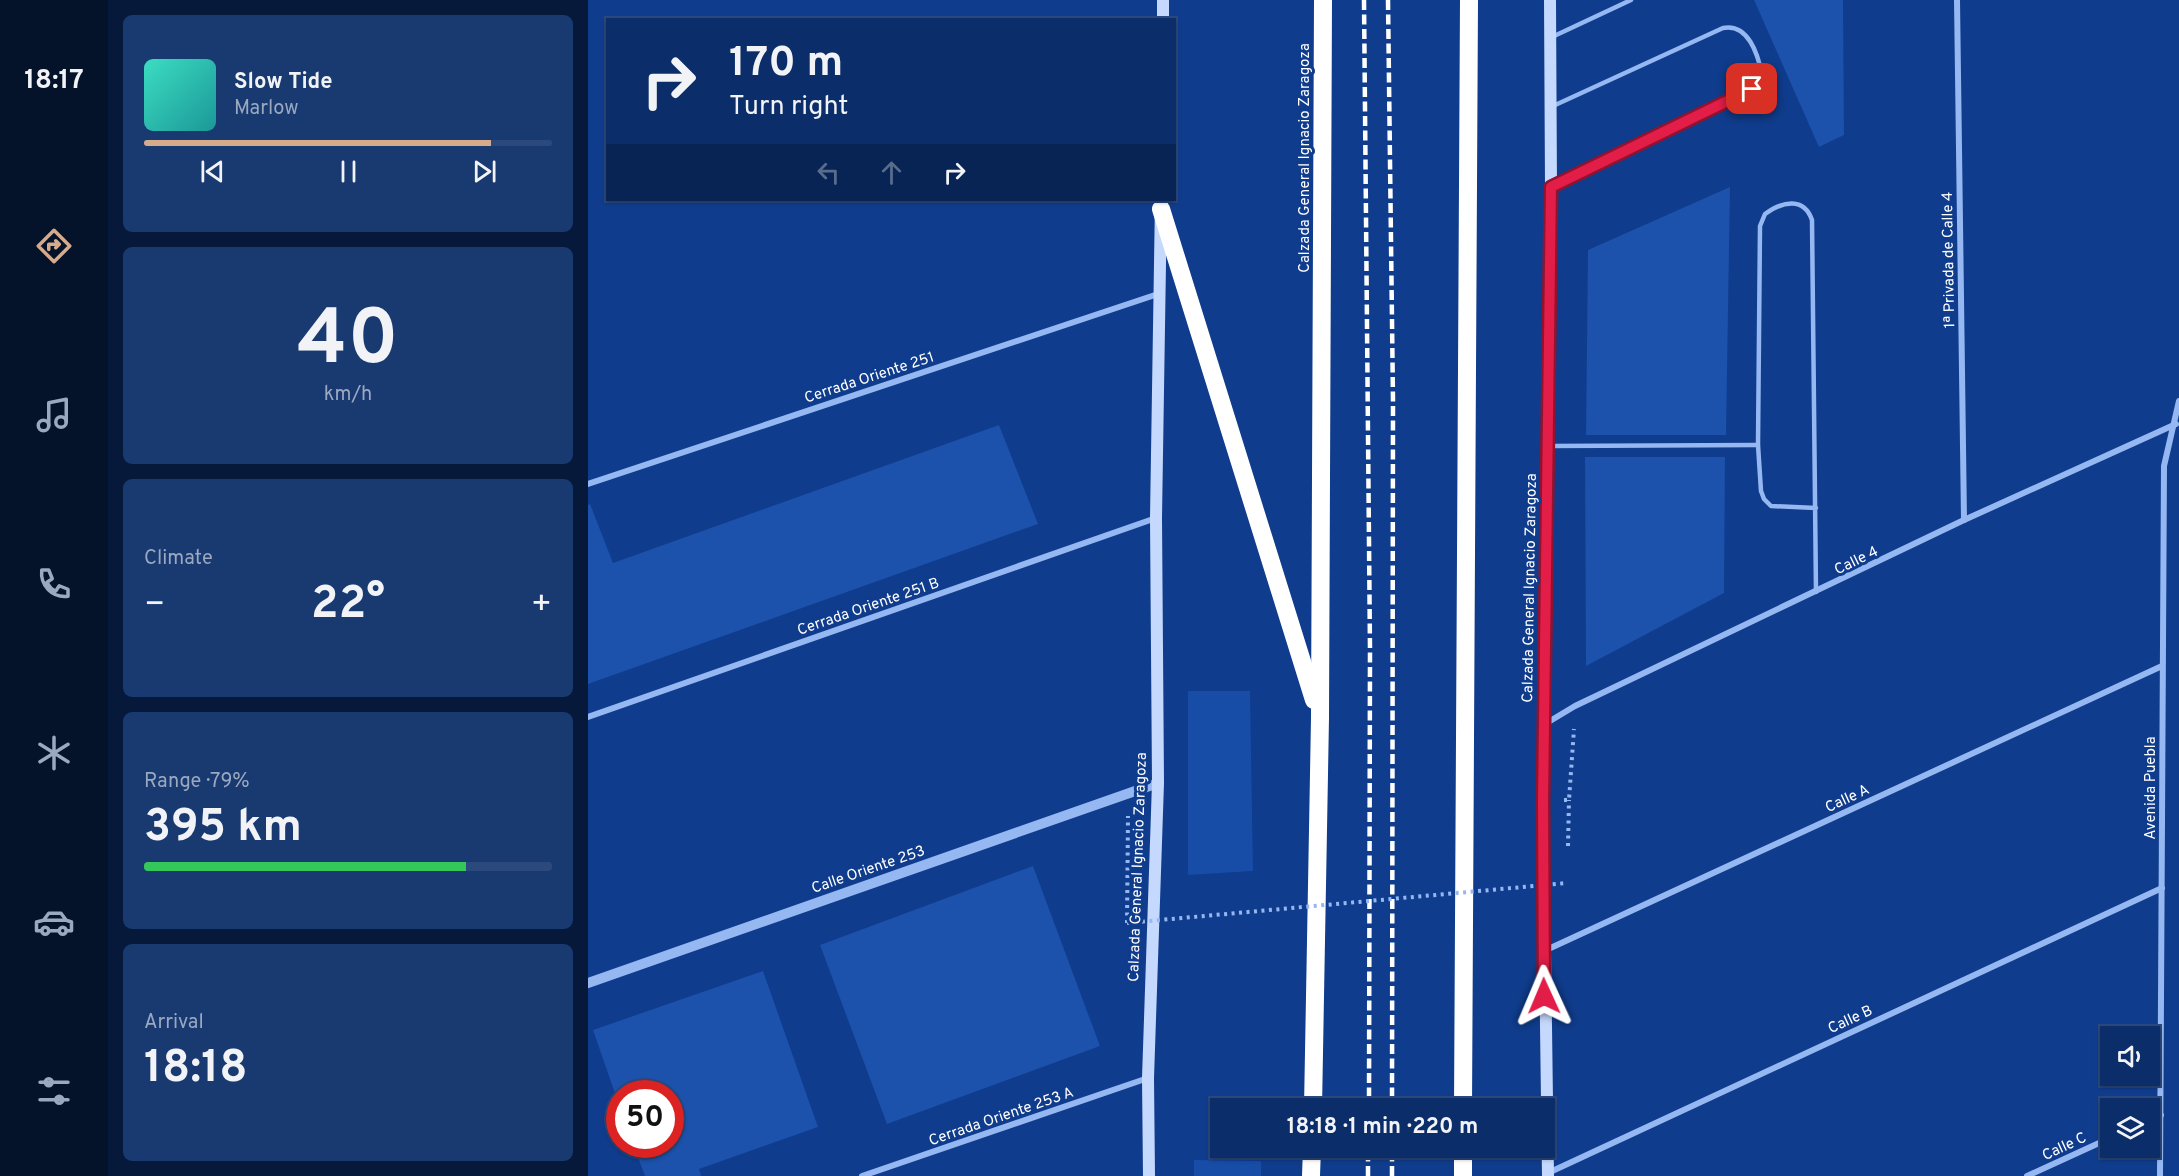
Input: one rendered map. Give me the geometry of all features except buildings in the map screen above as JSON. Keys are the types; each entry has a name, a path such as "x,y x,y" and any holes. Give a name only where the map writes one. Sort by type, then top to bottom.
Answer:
{"highway":[{"name":"Calzada General Ignacio Zaragoza","path":"1313,1098 1320,718 1323,0"},
{"path":"1463,1098 1469,0"},
{"path":"1161,204 1320,718"},
{"path":"1311,1176 1312,1158"},
{"path":"1463,1158 1463,1176"}],"main road":[{"path":"1162,18 1163,0"},
{"name":"Calzada General Ignacio Zaragoza","path":"1548,1175 1543,951 1543,801 1549,446 1550,0"},
{"name":"Calzada General Ignacio Zaragoza","path":"1149,1176 1148,1078 1158,783 1156,518 1161,204"}],"street":[{"name":"1ª Privada de Calle 4","path":"1957,0 1964,520"},
{"name":"Cerrada Oriente 251","path":"588,484 1158,294"},
{"name":"Avenida Puebla","path":"2160,1176 2164,466 2177,423 2179,401"},
{"name":"Calle 4","path":"1545,723 1575,706 1964,520 2177,423"},
{"name":"Cerrada Oriente 251 B","path":"588,717 1156,518"},
{"name":"Calle A","path":"1543,951 2162,666"},
{"name":"Calle Oriente 253","path":"588,983 1158,783"},
{"name":"Calle B","path":"1548,1175 2162,888"},
{"name":"Cerrada Oriente 253 A","path":"862,1176 1148,1078"},
{"name":"Calle C","path":"2027,1176 2100,1143"}],"lane":[{"path":"1550,38 1631,0"},
{"path":"1551,107 1723,28 1733,26 1742,30 1748,37 1762,75 1759,83 1752,89 1551,187"},
{"path":"1816,508 1780,508 1771,506 1764,499 1758,445 1761,219 1771,210 1786,203 1798,202 1808,209 1812,220 1816,508 1816,592"},
{"path":"1549,446 1758,445"}],"path":[{"path":"1543,801 1569,800 1575,706"},
{"path":"1128,793 1127,923 1567,883"}],"shaded area":[{"path":"1188,691 1250,691 1253,871 1188,875"},
{"path":"1194,1160 1261,1161 1261,1176 1194,1176"}],"railway":[{"path":"1364,0 1370,650 1369,1098"},
{"path":"1388,0 1393,401 1392,1098"},
{"path":"1368,1158 1368,1176"},
{"path":"1392,1158 1392,1176"}],"route":[{"path":"1544,996 1543,801 1551,187 1752,89"}]}
